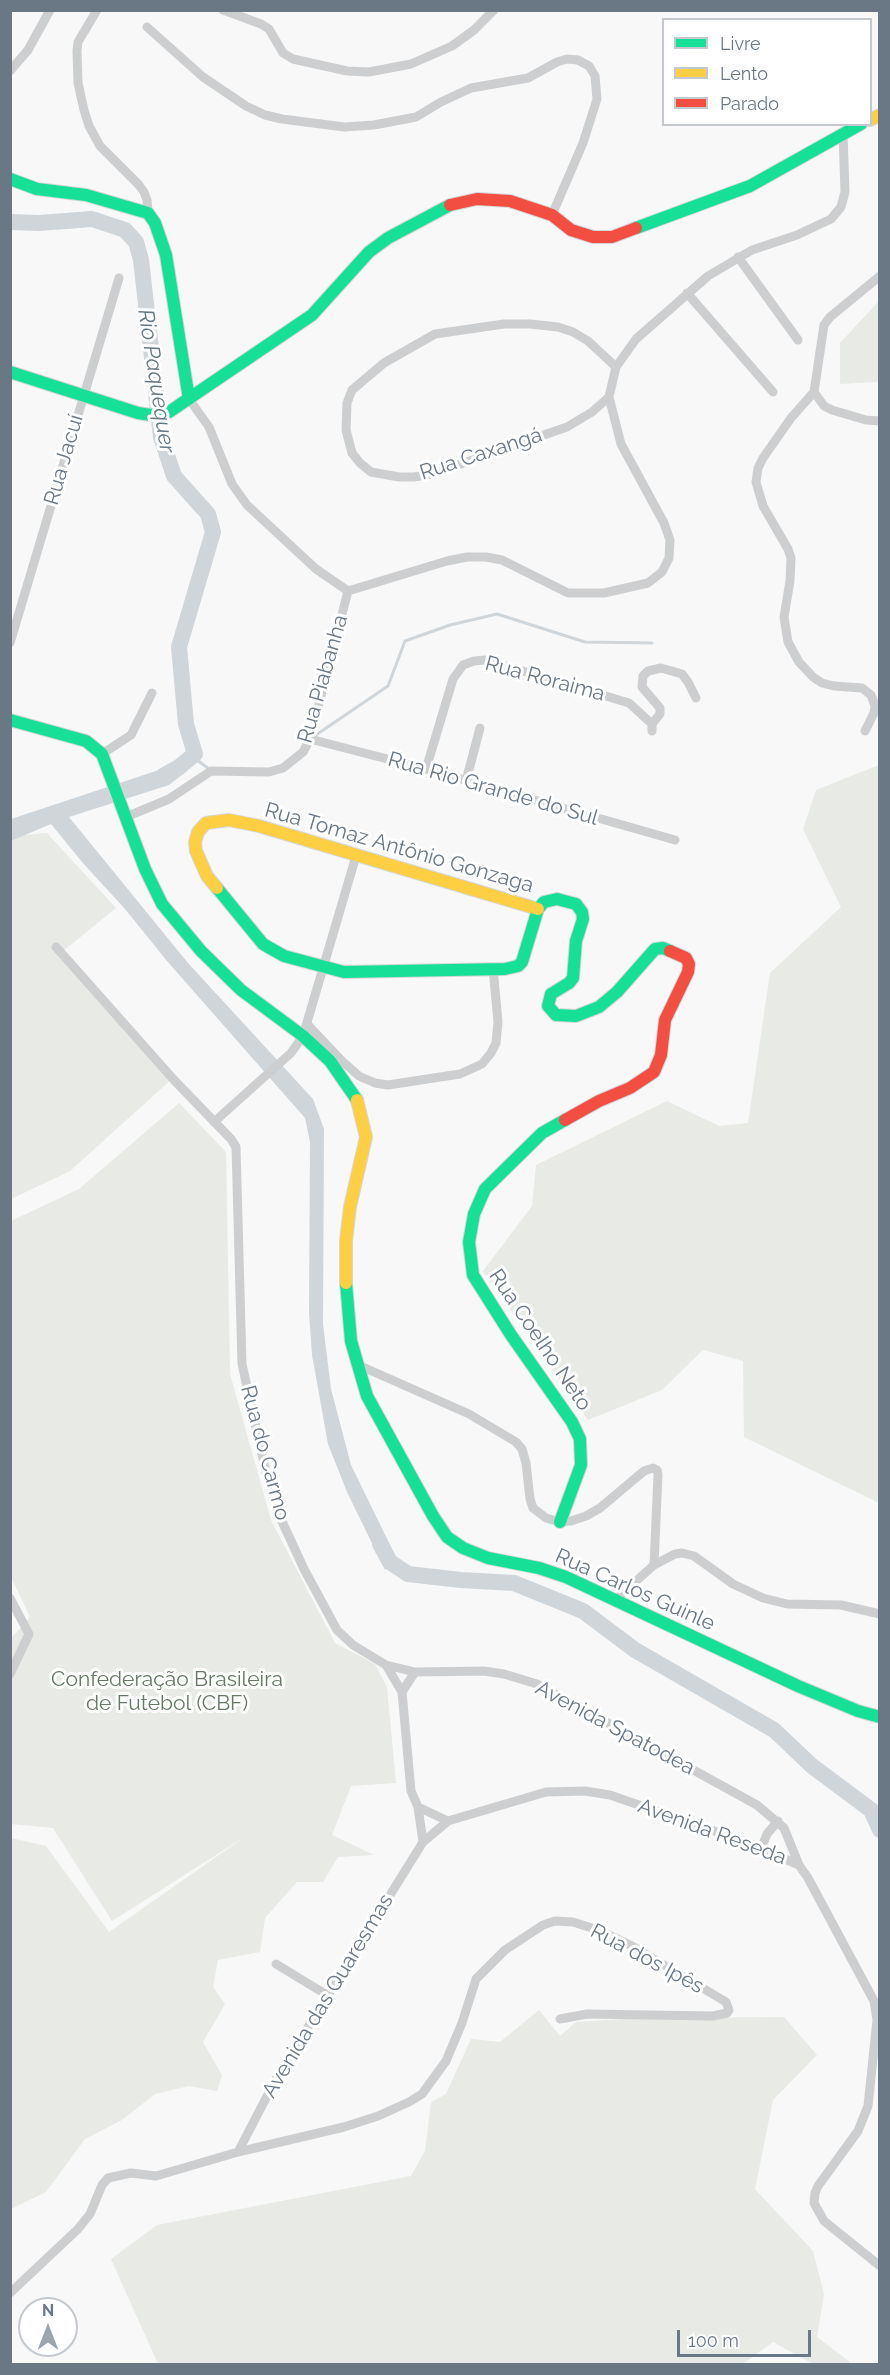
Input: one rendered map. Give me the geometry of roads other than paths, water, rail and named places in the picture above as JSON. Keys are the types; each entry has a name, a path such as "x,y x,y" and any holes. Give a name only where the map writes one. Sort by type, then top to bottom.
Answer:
{"street":[{"path":"10,71 28,50 50,10"},
{"path":"97,10 78,42 78,83 84,110 89,126 100,146 139,185 147,200 148,213 155,223 166,255 189,399 209,427 232,484 247,504 316,569 348,591 467,557 502,560 568,593 604,593 648,583 662,572 669,558 670,540 655,506 633,470 621,444 609,397 616,367 636,339 708,276 752,250 797,235 831,219 841,207 845,192 843,133"},
{"path":"223,10 261,24 268,29 283,53 293,59 347,71 369,72 411,64 452,46 474,30 494,10"},
{"path":"147,27 196,71 246,106 265,115 282,119 344,127 374,125 416,117 471,88 528,78 557,62 567,59 579,60 589,66 595,76 597,99 583,143 552,215"},
{"path":"10,372 138,413 151,415 169,412 312,315 369,252 388,238 454,203 477,199 510,201 552,215 570,230 579,234 612,237 750,186 777,173 857,126"},
{"path":"10,179 37,189 86,195 148,213"},
{"path":"738,257 798,340"},
{"path":"866,731 875,706 871,695 857,686 822,683 807,672 793,652 785,631 784,617 791,558 763,506 756,482 758,468 763,458 791,418 814,392 824,325 830,317 879,276"},
{"name":"Rua Jacuí","path":"10,643 82,395 119,278"},
{"path":"687,293 773,392"},
{"name":"Rua Caxangá","path":"609,397 592,412 567,427 432,474 414,477 371,472 360,464 352,453 346,430 347,403 352,390 384,363 435,334 504,324 558,327 573,332 588,341 616,367"},
{"path":"814,392 819,400 832,410 866,420 879,420"},
{"name":"Rua Piabanha","path":"123,811 169,799 211,771 257,774 283,768 303,753 310,739 348,591"},
{"name":"Rua Roraima","path":"426,769 453,679 463,665 474,661 486,660 612,697 639,710 652,728 660,714 660,708 642,687 643,676 648,671 661,668 682,674 696,698"},
{"path":"10,720 86,741 102,754 131,735 152,693"},
{"path":"466,781 480,728"},
{"name":"Rua Rio Grande do Sul","path":"310,739 426,769 675,840"},
{"name":"Rua Carlos Guinle","path":"102,754 153,887 179,926 241,990 303,1036 330,1061 357,1101 364,1126 365,1144 352,1197 346,1241 348,1315 356,1364 367,1396 447,1537 463,1548 488,1558 566,1576 798,1686 879,1718"},
{"name":"Rua Tomaz Antônio Gonzaga","path":"229,820 259,826 538,909 522,962 513,968 344,972 284,956 263,944 207,876 196,852 195,842 198,832 206,823 229,820"},
{"path":"214,1122 291,1053 303,1036 356,856"},
{"name":"Rua Coelho Neto","path":"538,909 544,902 557,899 570,902 582,912 583,919 576,941 573,978 551,994 549,1000 548,1006 556,1015 576,1016 599,1007 617,992 655,949 663,948 678,954 686,958 689,964 688,972 665,1020 661,1055 654,1072 630,1088 599,1101 542,1133 485,1189 474,1214 469,1242 473,1275 511,1335 572,1422 580,1439 581,1465 560,1522"},
{"name":"Rua do Carmo","path":"56,947 236,1147 242,1364 275,1505 304,1569 337,1630 353,1645 386,1665 402,1692 411,1791 418,1807 423,1842"},
{"path":"307,1024 359,1076 375,1083 388,1085 460,1074 482,1064 496,1043 498,1022 494,968"},
{"path":"356,1364 469,1414 516,1442 522,1449 526,1463 533,1508 539,1514 560,1522 570,1521 600,1508 644,1471 653,1468 657,1470 654,1565"},
{"path":"616,1599 654,1565 675,1554 682,1553 694,1556 733,1584 763,1598 787,1604 841,1605 879,1614"},
{"path":"10,1598 29,1634 10,1674"},
{"name":"Avenida Spatodea","path":"386,1665 415,1672 484,1671 504,1674 537,1684 757,1805 784,1828 800,1865"},
{"path":"402,1692 415,1672"},
{"name":"Avenida Reseda","path":"423,1842 448,1821 546,1792 585,1791 620,1798 800,1865 877,2001 868,2106 858,2131 818,2186 814,2203 824,2221 879,2266"},
{"path":"418,1807 448,1821"},
{"path":"761,1849 766,1834 778,1821"},
{"name":"Avenida das Quaresmas","path":"238,2152 277,2077 423,1842"},
{"name":"Rua dos Ipês","path":"238,2152 344,2127 378,2116 422,2094 446,2061 462,2023 476,1979 505,1950 543,1925 555,1921 573,1922 601,1931 634,1947 726,2002 729,2010 727,2013 713,2016 587,2014 560,2019"},
{"path":"276,1964 327,1995"},
{"path":"10,2293 78,2229 90,2214 108,2178 131,2174 156,2176 238,2152"}],"waterway":[{"name":"Rio Paquequer","path":"10,222 39,223 92,219 125,230 136,242 141,260 161,437 174,476 208,514 213,532 179,647 186,724 195,754 163,776"},
{"path":"313,737 388,686 405,641 450,625 497,614 585,642 652,643"},
{"path":"195,754 197,760 209,769"},
{"path":"380,1544 390,1562 408,1574 514,1583 583,1611 635,1650 774,1730 812,1766 871,1810 880,1830"}],"park label":[{"name":"Confederação Brasileira de Futebol (CBF)","path":"167,1692"}]}
